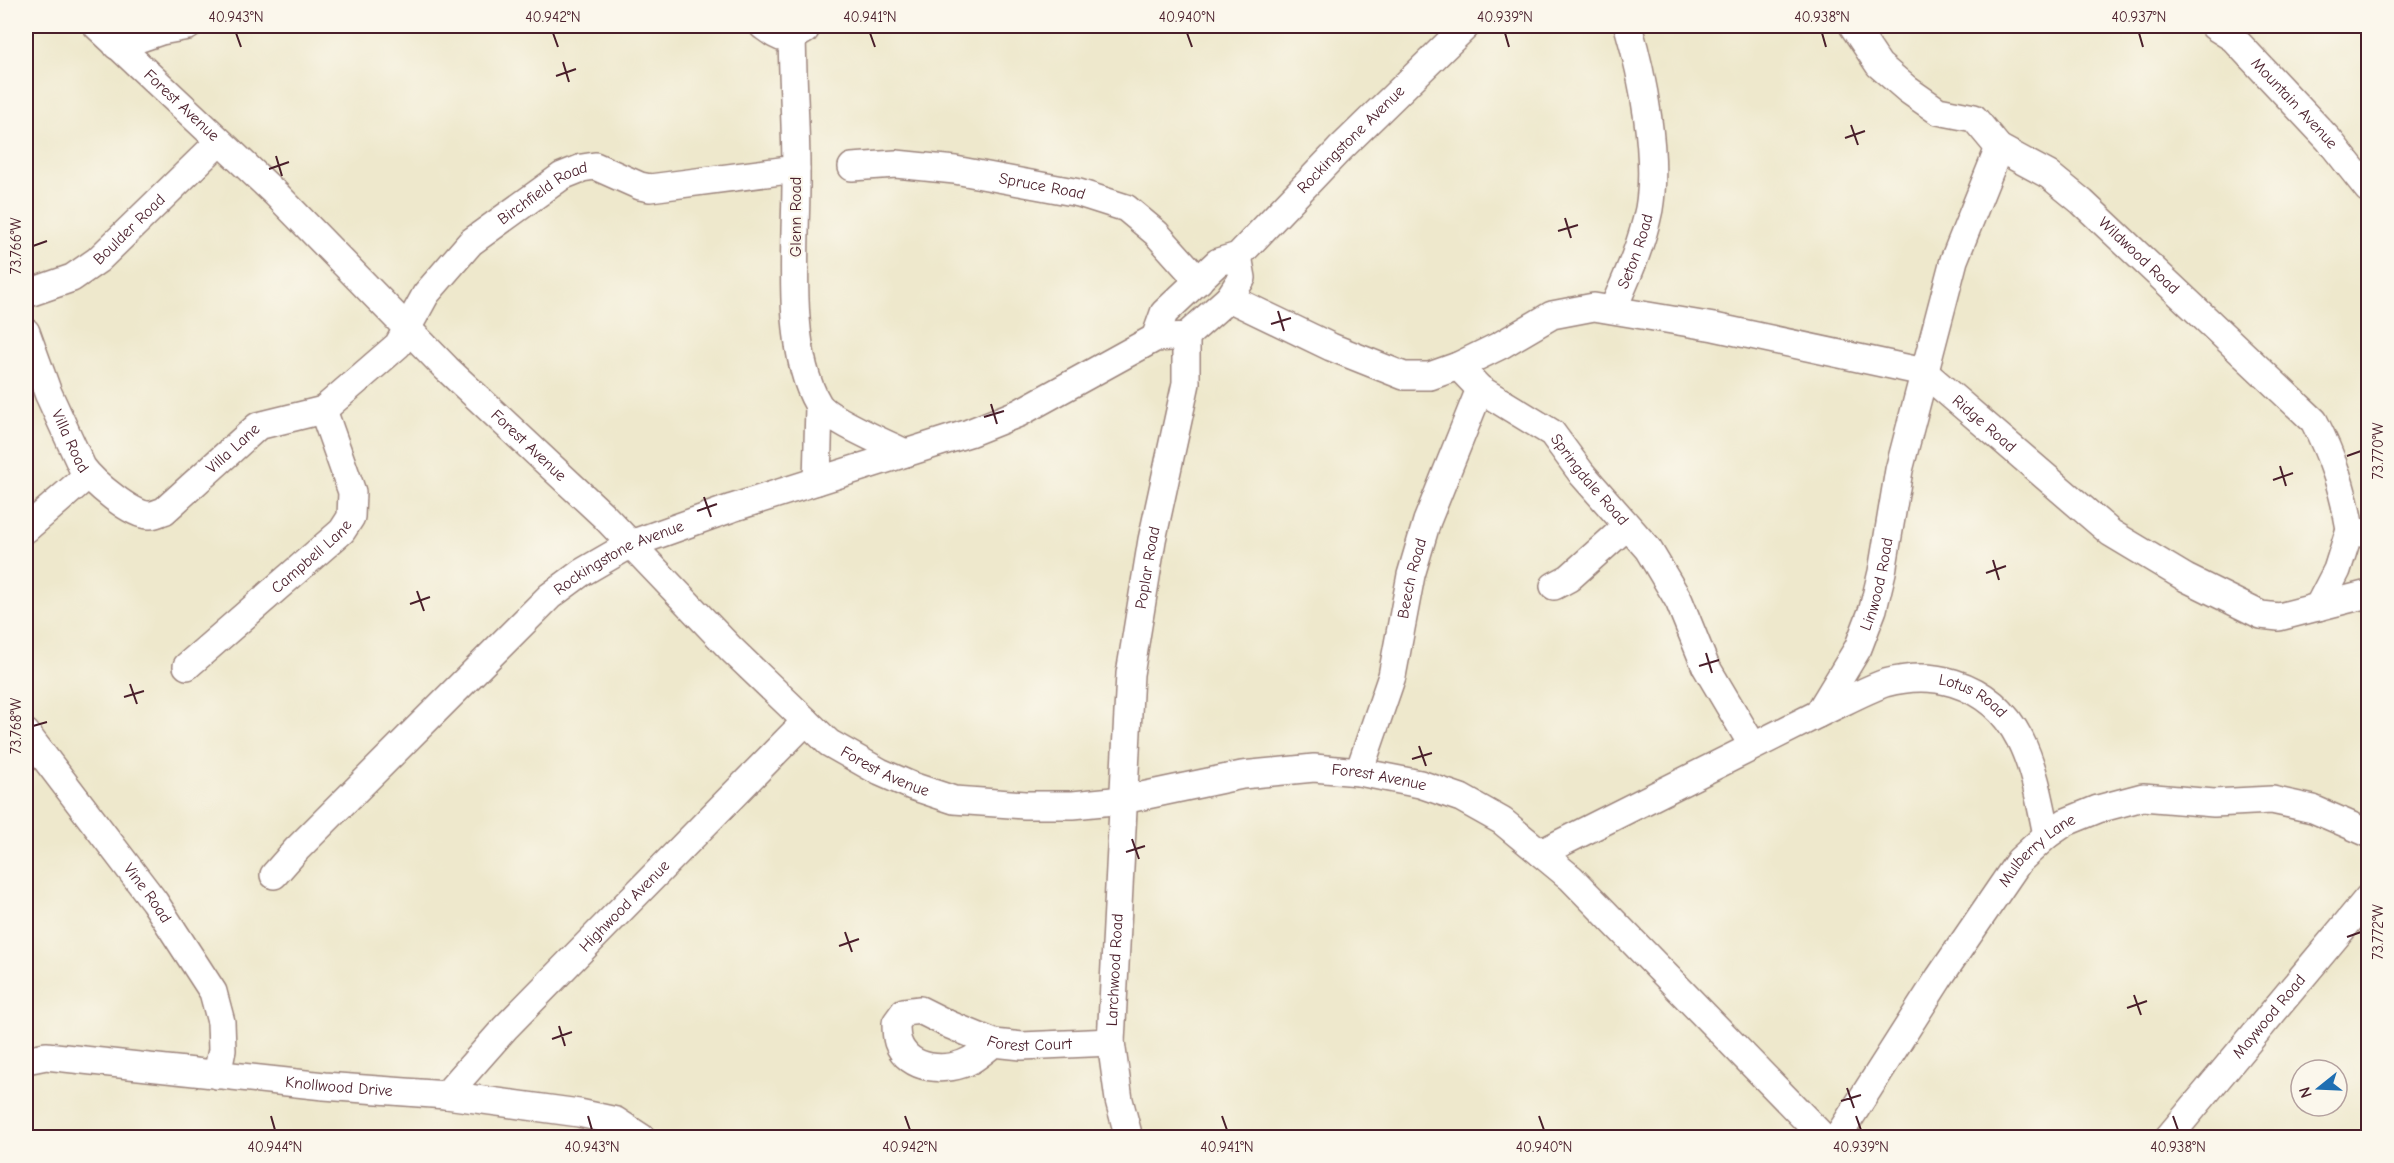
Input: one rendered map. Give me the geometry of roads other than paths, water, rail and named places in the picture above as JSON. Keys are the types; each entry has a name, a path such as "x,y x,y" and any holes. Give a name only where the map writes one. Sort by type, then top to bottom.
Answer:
{"street":[{"name":"Forest Avenue","path":"97,26 276,194 447,369 604,516 731,649 829,742 880,772 954,800 1054,805 1123,800 1242,775 1314,768 1359,772 1420,784 1461,798 1502,821 1570,878 1824,1137"},
{"path":"117,46 188,26"},
{"path":"763,26 780,38 798,30"},
{"name":"Rockingstone Avenue","path":"1155,338 1164,313 1218,262 1238,256 1339,150 1466,26"},
{"name":"Seton Road","path":"1458,366 1501,345 1552,315 1594,307 1613,309 1637,251 1649,208 1650,168 1647,110 1637,57 1628,26"},
{"name":"Wildwood Road","path":"1853,26 1879,65 1908,90 1938,111 1974,118 1999,147 2049,175 2082,202 2314,421 2328,448 2360,532"},
{"name":"Mountain Avenue","path":"2214,26 2233,38 2329,140 2368,189"},
{"name":"Glenn Road","path":"798,30 795,312 801,362 819,406 817,481"},
{"name":"Boulder Road","path":"26,294 72,278 98,260 219,142"},
{"name":"Linwood Road","path":"1818,714 1858,648 1873,609 1882,572 1899,470 1954,260 1999,147"},
{"name":"Spruce Road","path":"852,166 896,165 955,170 1079,193 1117,205 1126,208 1156,233 1199,281"},
{"name":"Birchfield Road","path":"407,328 426,294 471,242 562,176 582,168 595,166 640,186 650,188 796,169"},
{"path":"1186,336 1229,298 1242,278 1238,256"},
{"path":"1229,298 1331,347 1404,376 1430,376 1458,366"},
{"name":"Ridge Road","path":"1613,309 1714,327 1924,372 2111,533 2186,578 2261,615 2279,617 2368,594"},
{"name":"Villa Lane","path":"88,475 136,511 149,516 164,511 258,426 323,410 398,345 407,328"},
{"name":"Villa Road","path":"26,332 48,393 88,475 26,529"},
{"name":"Rockingstone Avenue","path":"274,875 297,849 550,596 581,573 631,544 732,508 969,433 1019,413 1155,338 1186,336"},
{"name":"Poplar Road","path":"1123,800 1130,674 1152,540 1186,383 1186,336"},
{"name":"Springdale Road","path":"1458,366 1480,389 1552,433 1582,474 1647,549 1679,601 1705,665 1753,746"},
{"name":"Beech Road","path":"1359,772 1392,676 1412,575 1426,521 1480,389"},
{"path":"819,406 851,427 905,453"},
{"name":"Campbell Lane","path":"186,666 342,531 351,517 352,492 323,410"},
{"path":"1554,586 1569,578 1627,526"},
{"path":"2318,607 2360,532"},
{"name":"Lotus Road","path":"1818,714 1886,683 1919,677 1945,680 1972,689 2000,710 2016,730 2036,780 2047,834"},
{"path":"1540,853 1818,714"},
{"name":"Highwood Avenue","path":"446,1095 505,1028 807,721"},
{"name":"Vine Road","path":"26,733 154,901 213,992 221,1022 222,1050 217,1075"},
{"name":"Mulberry Lane","path":"1837,1137 1939,978 2019,861 2047,834 2066,822 2098,809 2143,797 2214,803 2272,800 2313,809 2368,833"},
{"name":"Larchwood Road","path":"1123,800 1111,1042 1119,1100 1129,1137"},
{"name":"Maywood Road","path":"2168,1137 2368,898"},
{"name":"Forest Court","path":"994,1042 971,1060 951,1068 928,1068 909,1058 898,1042 896,1023 904,1012 920,1010 950,1025 994,1042 1022,1046 1111,1042"},
{"name":"Knollwood Drive","path":"28,1059 46,1056 324,1086 446,1095 579,1113 615,1121 642,1137"}]}
